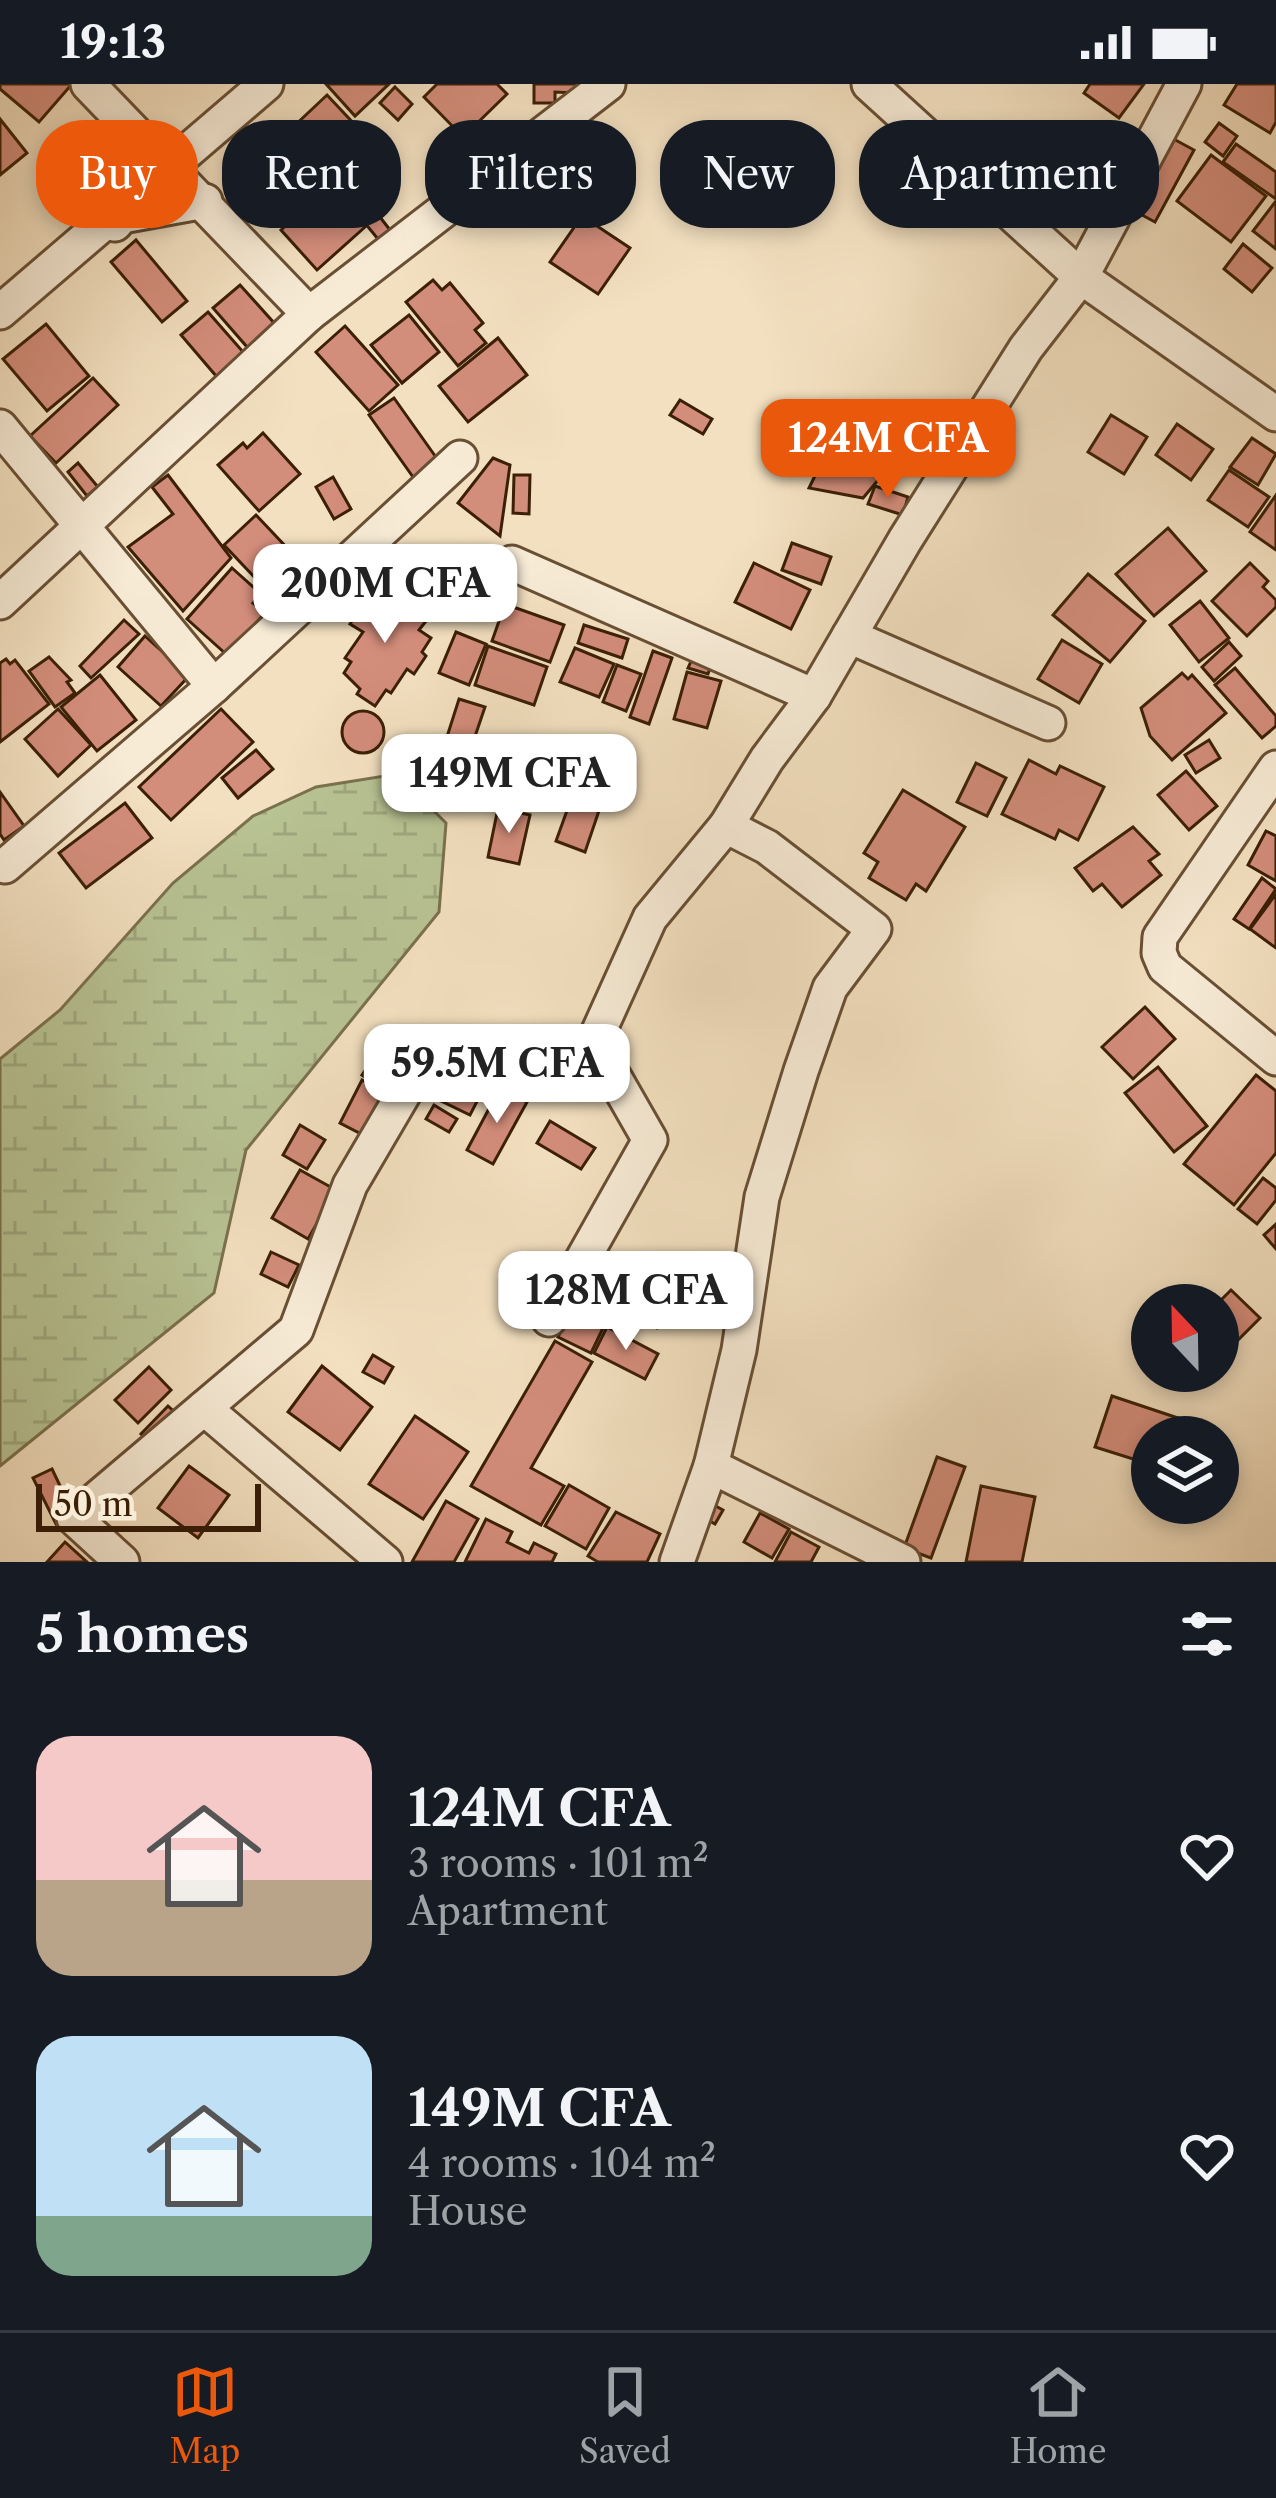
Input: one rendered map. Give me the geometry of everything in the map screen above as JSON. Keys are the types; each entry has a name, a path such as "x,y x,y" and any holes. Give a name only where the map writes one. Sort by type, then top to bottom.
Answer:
{"street":[{"path":"88,84 124,120"},
{"path":"198,141 266,84"},
{"path":"0,602 309,314 608,84"},
{"path":"869,84 1081,277 1276,414"},
{"path":"549,1319 650,1140 594,1042 650,917 726,826 767,759 814,696 1026,348 1081,277 1184,84"},
{"path":"198,194 309,314"},
{"path":"0,332 122,216 205,201"},
{"path":"0,312 97,228"},
{"path":"0,427 214,686"},
{"path":"5,866 214,686 460,458"},
{"path":"512,563 814,696"},
{"path":"850,636 1048,723"},
{"path":"1276,768 1160,938 1159,952 1165,967 1276,1058"},
{"path":"677,1562 711,1466 739,1350 762,1198 830,988 874,929 766,847 726,826"},
{"path":"122,1562 74,1518 296,1330 350,1185 425,1057"},
{"path":"204,1408 381,1561"},
{"path":"711,1466 903,1562"}],"green space":[{"path":"397,774 446,823 439,912 246,1150 214,1293 0,1466 0,1059 60,1010 173,883 253,816 316,787"}],"building":[{"path":"0,84 72,84 41,120 0,89"},
{"path":"326,84 389,84 355,116"},
{"path":"437,84 497,84 507,94 480,120 446,120 424,97"},
{"path":"534,84 576,84 576,93 555,92 555,103 534,103"},
{"path":"1090,84 1144,84 1119,118 1084,93"},
{"path":"1237,84 1276,84 1276,122 1270,133 1224,105"},
{"path":"395,87 412,104 398,120 380,103"},
{"path":"327,95 350,120 301,120"},
{"path":"0,119 27,153 0,175"},
{"path":"1219,123 1237,136 1223,156 1205,142"},
{"path":"1168,136 1194,150 1159,215 1159,153"},
{"path":"1236,144 1276,172 1276,199 1223,162"},
{"path":"1211,155 1266,196 1231,242 1177,201"},
{"path":"1276,201 1276,249 1253,231"},
{"path":"283,228 364,228 317,270"},
{"path":"369,228 389,228 394,235 382,244"},
{"path":"574,228 600,228 630,248 598,294 550,262"},
{"path":"136,240 187,301 162,322 111,262"},
{"path":"1243,244 1272,268 1252,292 1224,269"},
{"path":"433,280 442,290 450,283 483,323 475,330 486,343 458,366 406,302"},
{"path":"240,285 275,324 248,348 213,308"},
{"path":"208,312 244,353 217,377 181,335"},
{"path":"409,315 439,352 402,383 371,345"},
{"path":"46,324 89,376 47,411 3,359"},
{"path":"345,326 398,385 369,411 316,352"},
{"path":"498,338 527,375 468,422 439,386"},
{"path":"93,378 118,405 56,463 30,436"},
{"path":"394,398 438,460 413,477 369,415"},
{"path":"680,400 712,419 703,434 670,415"},
{"path":"1111,415 1147,437 1124,474 1088,452"},
{"path":"1177,424 1213,449 1191,480 1156,455"},
{"path":"840,425 900,454 863,498 809,488"},
{"path":"263,433 300,474 259,511 218,465"},
{"path":"1252,438 1276,454 1258,485 1230,467"},
{"path":"493,458 510,465 500,536 458,503"},
{"path":"78,463 98,487 87,496 68,472"},
{"path":"1229,470 1269,497 1248,527 1208,500"},
{"path":"168,475 231,558 183,611 128,547 173,514 152,487"},
{"path":"514,475 530,475 529,514 513,513"},
{"path":"333,477 351,509 334,519 316,487"},
{"path":"875,486 908,497 903,515 868,504"},
{"path":"1276,495 1276,550 1250,532"},
{"path":"256,515 307,569 275,599 224,545"},
{"path":"1168,528 1206,571 1154,616 1116,574"},
{"path":"792,543 831,557 821,584 782,570"},
{"path":"754,563 810,590 791,629 735,602"},
{"path":"1250,563 1268,581 1263,587 1276,600 1276,607 1247,636 1212,601"},
{"path":"232,568 261,594 253,603 265,613 227,655 187,619"},
{"path":"1088,574 1145,621 1110,662 1053,615"},
{"path":"375,587 426,621 419,630 431,638 414,674 407,669 375,706 357,694 360,689 344,673 351,662 345,658 363,632 350,624"},
{"path":"1200,601 1229,638 1199,662 1170,625"},
{"path":"505,604 564,625 550,662 492,641"},
{"path":"124,620 139,634 91,678 80,666"},
{"path":"584,625 628,639 622,658 578,643"},
{"path":"456,632 486,644 469,685 439,673"},
{"path":"145,636 189,676 161,706 118,667"},
{"path":"1062,640 1102,664 1079,703 1038,679"},
{"path":"1229,642 1241,656 1214,681 1202,667"},
{"path":"488,646 547,667 534,705 475,685"},
{"path":"575,648 614,664 599,697 560,682"},
{"path":"653,651 672,658 649,724 630,717"},
{"path":"49,657 71,680 67,682 75,693 55,707 29,671"},
{"path":"6,659 10,664 15,660 49,704 0,742 0,663"},
{"path":"692,659 711,665 708,674 688,668"},
{"path":"617,665 641,674 626,711 603,702"},
{"path":"1235,668 1276,716 1276,726 1262,738 1215,685"},
{"path":"687,672 721,681 707,728 674,719"},
{"path":"1182,673 1188,679 1192,675 1226,713 1172,760 1150,736 1141,708"},
{"path":"100,675 136,720 97,751 61,707"},
{"path":"459,699 485,707 470,751 445,743"},
{"path":"58,709 91,745 58,776 25,739"},
{"path":"221,709 253,742 171,820 139,787"},
{"path":"363,711 378,717 384,732 378,747 363,753 348,747 342,732 348,717"},
{"path":"1209,740 1220,758 1196,773 1185,755"},
{"path":"256,750 273,769 238,798 222,778"},
{"path":"457,750 504,765 495,794 448,779"},
{"path":"1029,760 1056,774 1060,766 1104,787 1078,840 1059,830 1055,839 1002,814"},
{"path":"976,763 1006,778 987,816 957,802"},
{"path":"1186,771 1217,806 1189,830 1158,795"},
{"path":"578,780 606,790 585,852 556,841"},
{"path":"903,790 965,827 926,891 916,884 906,900 869,878 878,862 864,853"},
{"path":"0,792 24,826 4,840 0,834"},
{"path":"125,803 152,838 86,888 59,853"},
{"path":"498,808 530,815 519,864 488,857"},
{"path":"1133,827 1159,854 1149,861 1161,875 1122,907 1102,884 1093,891 1075,868"},
{"path":"1266,831 1276,836 1276,881 1248,865"},
{"path":"1262,878 1276,889 1249,929 1234,919"},
{"path":"1276,894 1276,948 1250,929"},
{"path":"1145,1007 1175,1039 1133,1079 1102,1047"},
{"path":"519,1037 567,1055 551,1097 502,1079"},
{"path":"384,1042 413,1061 391,1094 362,1075"},
{"path":"455,1065 481,1073 479,1077 487,1082 470,1115 433,1097"},
{"path":"1158,1067 1207,1126 1174,1152 1125,1093"},
{"path":"1256,1075 1276,1091 1276,1153 1234,1205 1184,1164"},
{"path":"362,1080 391,1096 369,1138 340,1123"},
{"path":"500,1088 527,1102 493,1164 467,1150"},
{"path":"434,1105 457,1119 449,1132 426,1119"},
{"path":"550,1121 595,1148 581,1169 537,1143"},
{"path":"300,1125 325,1140 307,1169 283,1155"},
{"path":"300,1170 336,1190 308,1239 272,1218"},
{"path":"1263,1178 1276,1188 1276,1200 1257,1224 1238,1209"},
{"path":"1276,1224 1276,1249 1264,1235"},
{"path":"271,1252 299,1265 288,1287 261,1274"},
{"path":"642,1290 670,1312 657,1328 629,1306"},
{"path":"1239,1298 1260,1318 1239,1339"},
{"path":"571,1309 604,1326 591,1353 558,1337"},
{"path":"607,1327 658,1354 645,1379 594,1353"},
{"path":"555,1341 592,1362 531,1468 564,1486 541,1525 471,1486"},
{"path":"373,1355 393,1367 384,1383 363,1372"},
{"path":"322,1366 372,1407 340,1450 288,1412"},
{"path":"149,1367 171,1390 138,1423 115,1400"},
{"path":"1112,1396 1172,1416 1131,1416 1131,1458 1095,1447"},
{"path":"168,1406 179,1416 152,1444 141,1434"},
{"path":"415,1416 468,1452 423,1519 369,1484"},
{"path":"937,1457 965,1467 931,1558 904,1548"},
{"path":"189,1466 229,1495 198,1538 158,1508"},
{"path":"52,1469 74,1515 56,1524 33,1478"},
{"path":"569,1485 609,1508 586,1549 545,1526"},
{"path":"981,1486 1035,1497 1022,1562 966,1562"},
{"path":"446,1501 478,1519 454,1562 412,1562"},
{"path":"712,1504 723,1510 715,1524 704,1518"},
{"path":"616,1512 660,1534 647,1562 598,1562 588,1556"},
{"path":"760,1513 789,1529 772,1558 744,1542"},
{"path":"486,1519 512,1532 507,1542 529,1553 534,1543 556,1554 552,1562 465,1562"},
{"path":"791,1532 819,1547 811,1562 775,1562"},
{"path":"65,1542 87,1562 47,1562"}]}
